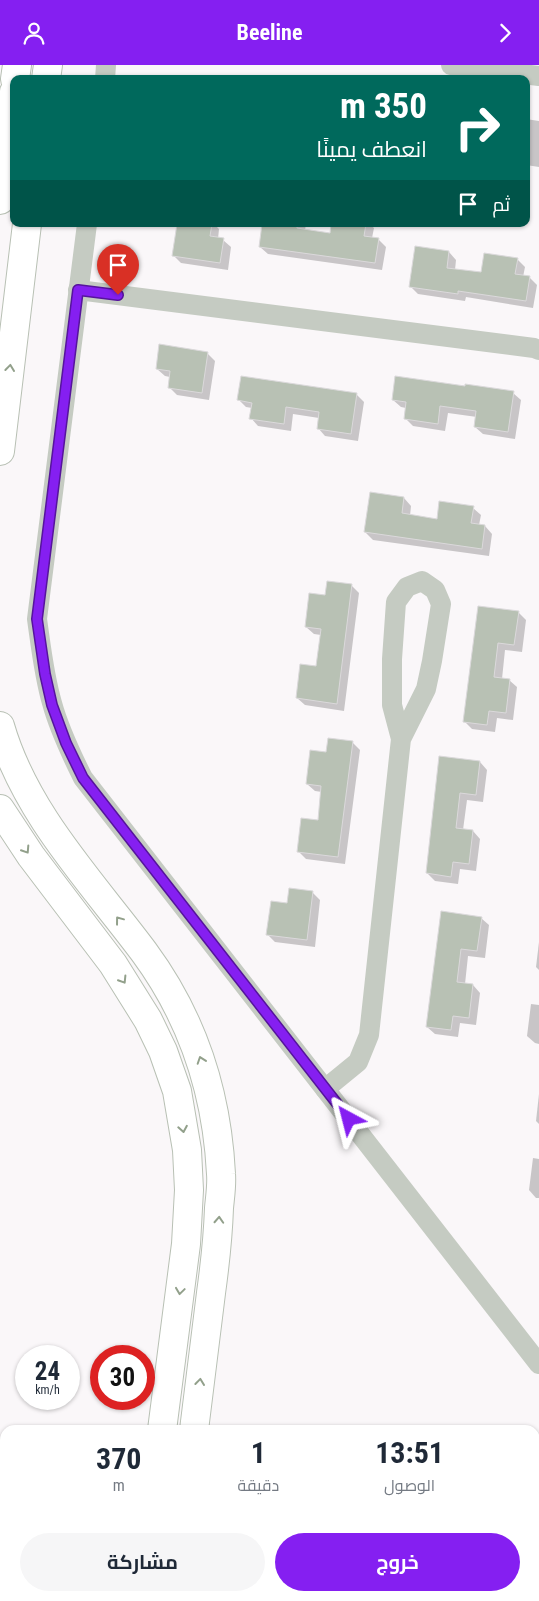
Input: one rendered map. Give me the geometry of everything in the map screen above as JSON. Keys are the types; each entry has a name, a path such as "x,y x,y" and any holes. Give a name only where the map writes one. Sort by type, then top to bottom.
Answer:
{"main road":[{"path":"0,200 10,123"},
{"path":"0,451 27,227"},
{"path":"0,726 25,789 64,848 145,954 180,1009 203,1065 218,1131 221,1176 217,1246 195,1425"},
{"path":"0,809 31,856 113,964 148,1019 163,1051 177,1091 187,1150 188,1199 186,1245 163,1425"}],"street":[{"path":"451,65 539,76"},
{"path":"87,227 37,619 45,674 52,705 66,743 83,778 539,1364"},
{"path":"78,290 537,348"},
{"path":"325,1089 358,1062 369,1035 400,739 392,705 392,659 396,601 407,587 422,581 435,590 441,604 426,689 400,739"}],"building":[{"path":"177,227 212,227 210,236 224,238 220,263 172,256"},
{"path":"262,227 297,227 330,233 331,227 366,227 364,236 379,238 375,263 259,247"},
{"path":"415,246 449,251 447,268 481,272 484,253 518,258 515,274 530,276 526,301 458,291 458,294 409,287"},
{"path":"159,344 208,352 202,393 168,388 170,371 156,369"},
{"path":"241,376 357,393 351,434 317,429 319,412 286,407 284,424 249,419 252,403 237,400"},
{"path":"395,376 514,391 508,432 474,427 476,411 440,406 438,424 404,419 406,402 392,400"},
{"path":"370,492 404,497 402,513 437,519 439,501 474,506 471,523 485,525 482,549 364,532"},
{"path":"327,581 352,584 337,704 296,698 300,664 316,666 321,629 305,627 309,593 325,595"},
{"path":"478,606 519,611 514,645 498,643 494,677 510,679 506,713 489,711 487,725 463,722"},
{"path":"328,738 353,741 338,857 297,852 301,818 318,820 321,786 306,784 310,750 326,752"},
{"path":"439,756 480,761 476,795 460,793 456,828 473,830 469,864 453,862 451,877 426,873"},
{"path":"289,888 313,891 307,940 266,935 271,901 287,903"},
{"path":"441,911 482,917 477,951 461,949 457,982 473,984 469,1018 453,1016 451,1030 426,1027"}],"route":[{"path":"118,295 78,290 37,619 45,674 52,705 66,743 83,778 349,1119"}]}
